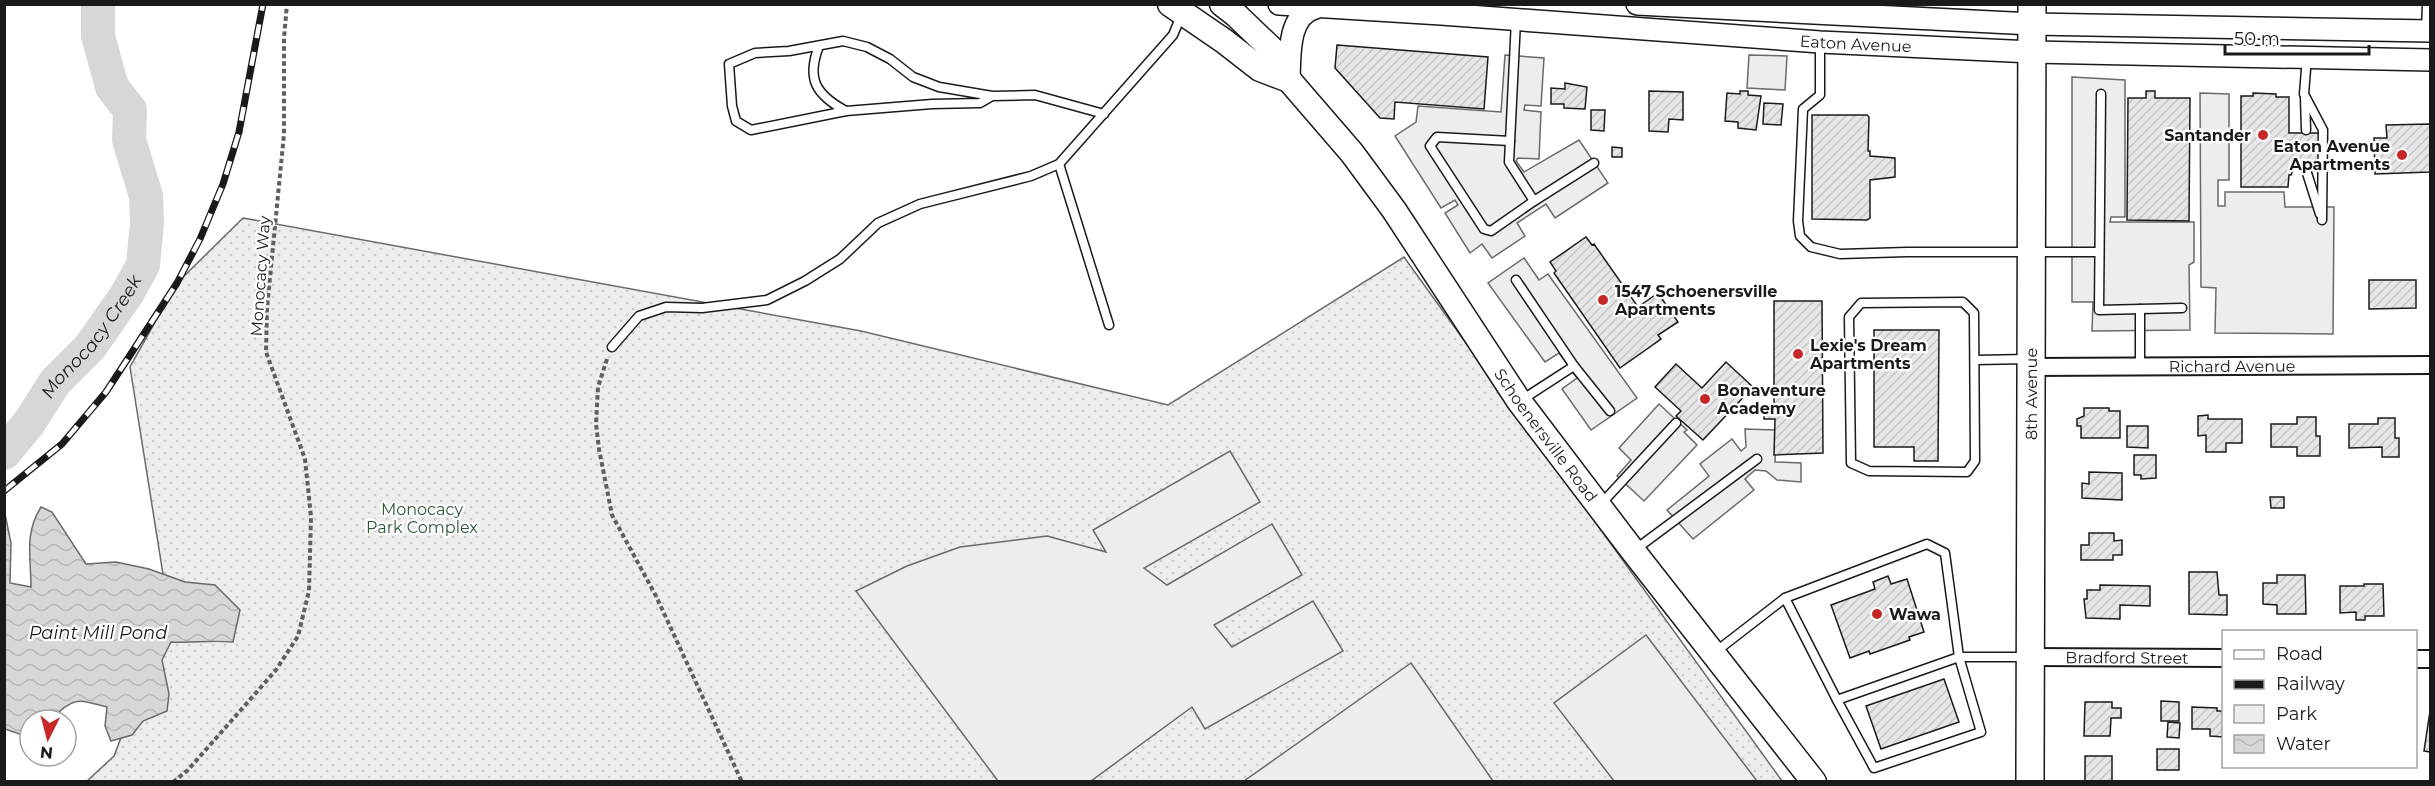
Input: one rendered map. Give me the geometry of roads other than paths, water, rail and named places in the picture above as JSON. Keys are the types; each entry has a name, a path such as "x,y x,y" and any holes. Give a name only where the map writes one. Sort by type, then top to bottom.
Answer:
{"main road":[{"name":"Schoenersville Road","path":"1222,4 1278,56 1289,80 1374,183 1519,401 1814,782"},
{"name":"Schoenersville Road","path":"1179,7 1260,69 1289,80"},
{"name":"8th Avenue","path":"2030,782 2032,14"}],"street":[{"name":"Eaton Avenue","path":"1279,4 1820,42 2032,52 2430,60"},
{"name":"Eaton Avenue","path":"1636,4 2032,14 2428,32"},
{"path":"1289,80 1293,35 1298,21 1307,9 1314,8"},
{"name":"Richard Avenue","path":"2032,363 2140,367 2430,365"},
{"name":"Bradford Street","path":"2031,657 2222,658"}],"lane":[{"path":"2427,4 2428,32"},
{"path":"612,347 639,316 666,307 702,308 767,300 805,281 840,259 878,223 920,204 1031,176 1059,164 1173,35 1179,7"},
{"path":"1516,19 1509,162 1534,201"},
{"path":"992,96 980,103 932,104 846,111 751,130 736,122 732,106 729,64 755,52 819,46 843,41 867,47 890,59 913,77 939,87 992,96 1035,95 1104,114"},
{"path":"1820,42 1820,95 1803,109 1798,221 1800,236 1811,247 1840,254 2099,252"},
{"path":"819,46 814,60 813,80 822,95 846,111"},
{"path":"2306,130 2304,94 2307,57"},
{"path":"2101,94 2099,310 2182,308"},
{"path":"2304,94 2323,130 2322,220 2306,170"},
{"path":"1510,141 1437,137 1430,146 1484,229 1491,231 1594,163"},
{"path":"1059,164 1109,325"},
{"path":"1516,280 1574,366 1610,411"},
{"path":"1963,302 1974,313 1975,360 1975,461 1967,472 1869,471 1851,463 1849,317 1861,303 1963,302"},
{"path":"2140,309 2140,367"},
{"path":"1975,360 2032,363"},
{"path":"1519,401 1574,366"},
{"path":"1599,506 1676,423"},
{"path":"1633,551 1757,459"},
{"path":"1714,653 1785,598 1927,544 1946,553 1959,657 1981,732 1874,768 1785,598"},
{"path":"1837,700 1959,657 2031,657"}],"water":[{"name":"Paint Mill Pond","path":"41,507 52,512 86,564 116,562 149,569 185,582 215,585 240,610 233,642 171,642 162,660 169,694 167,711 143,721 132,735 111,741 105,726 107,707 81,701 64,708 18,708 18,734 5,729 5,514 11,543 10,583 31,587 30,536"}],"waterway":[{"name":"Monocacy Creek","path":"4,453 29,423 55,382 90,347 127,294 143,265 147,223 146,196 129,140 130,110 112,87 98,36 98,4"}],"railway":[{"path":"4,491 62,444 106,392 177,283 200,239 223,184 239,132 263,4"}],"place":[{"name":"Santander","path":"2263,135"},
{"name":"Eaton Avenue Apartments","path":"2402,155"},
{"name":"1547 Schoenersville Apartments","path":"1603,300"},
{"name":"Lexie's Dream Apartments","path":"1798,354"},
{"name":"Bonaventure Academy","path":"1705,399"},
{"name":"Wawa","path":"1877,614"}],"park label":[{"name":"Monocacy Park Complex","path":"422,518"}]}
